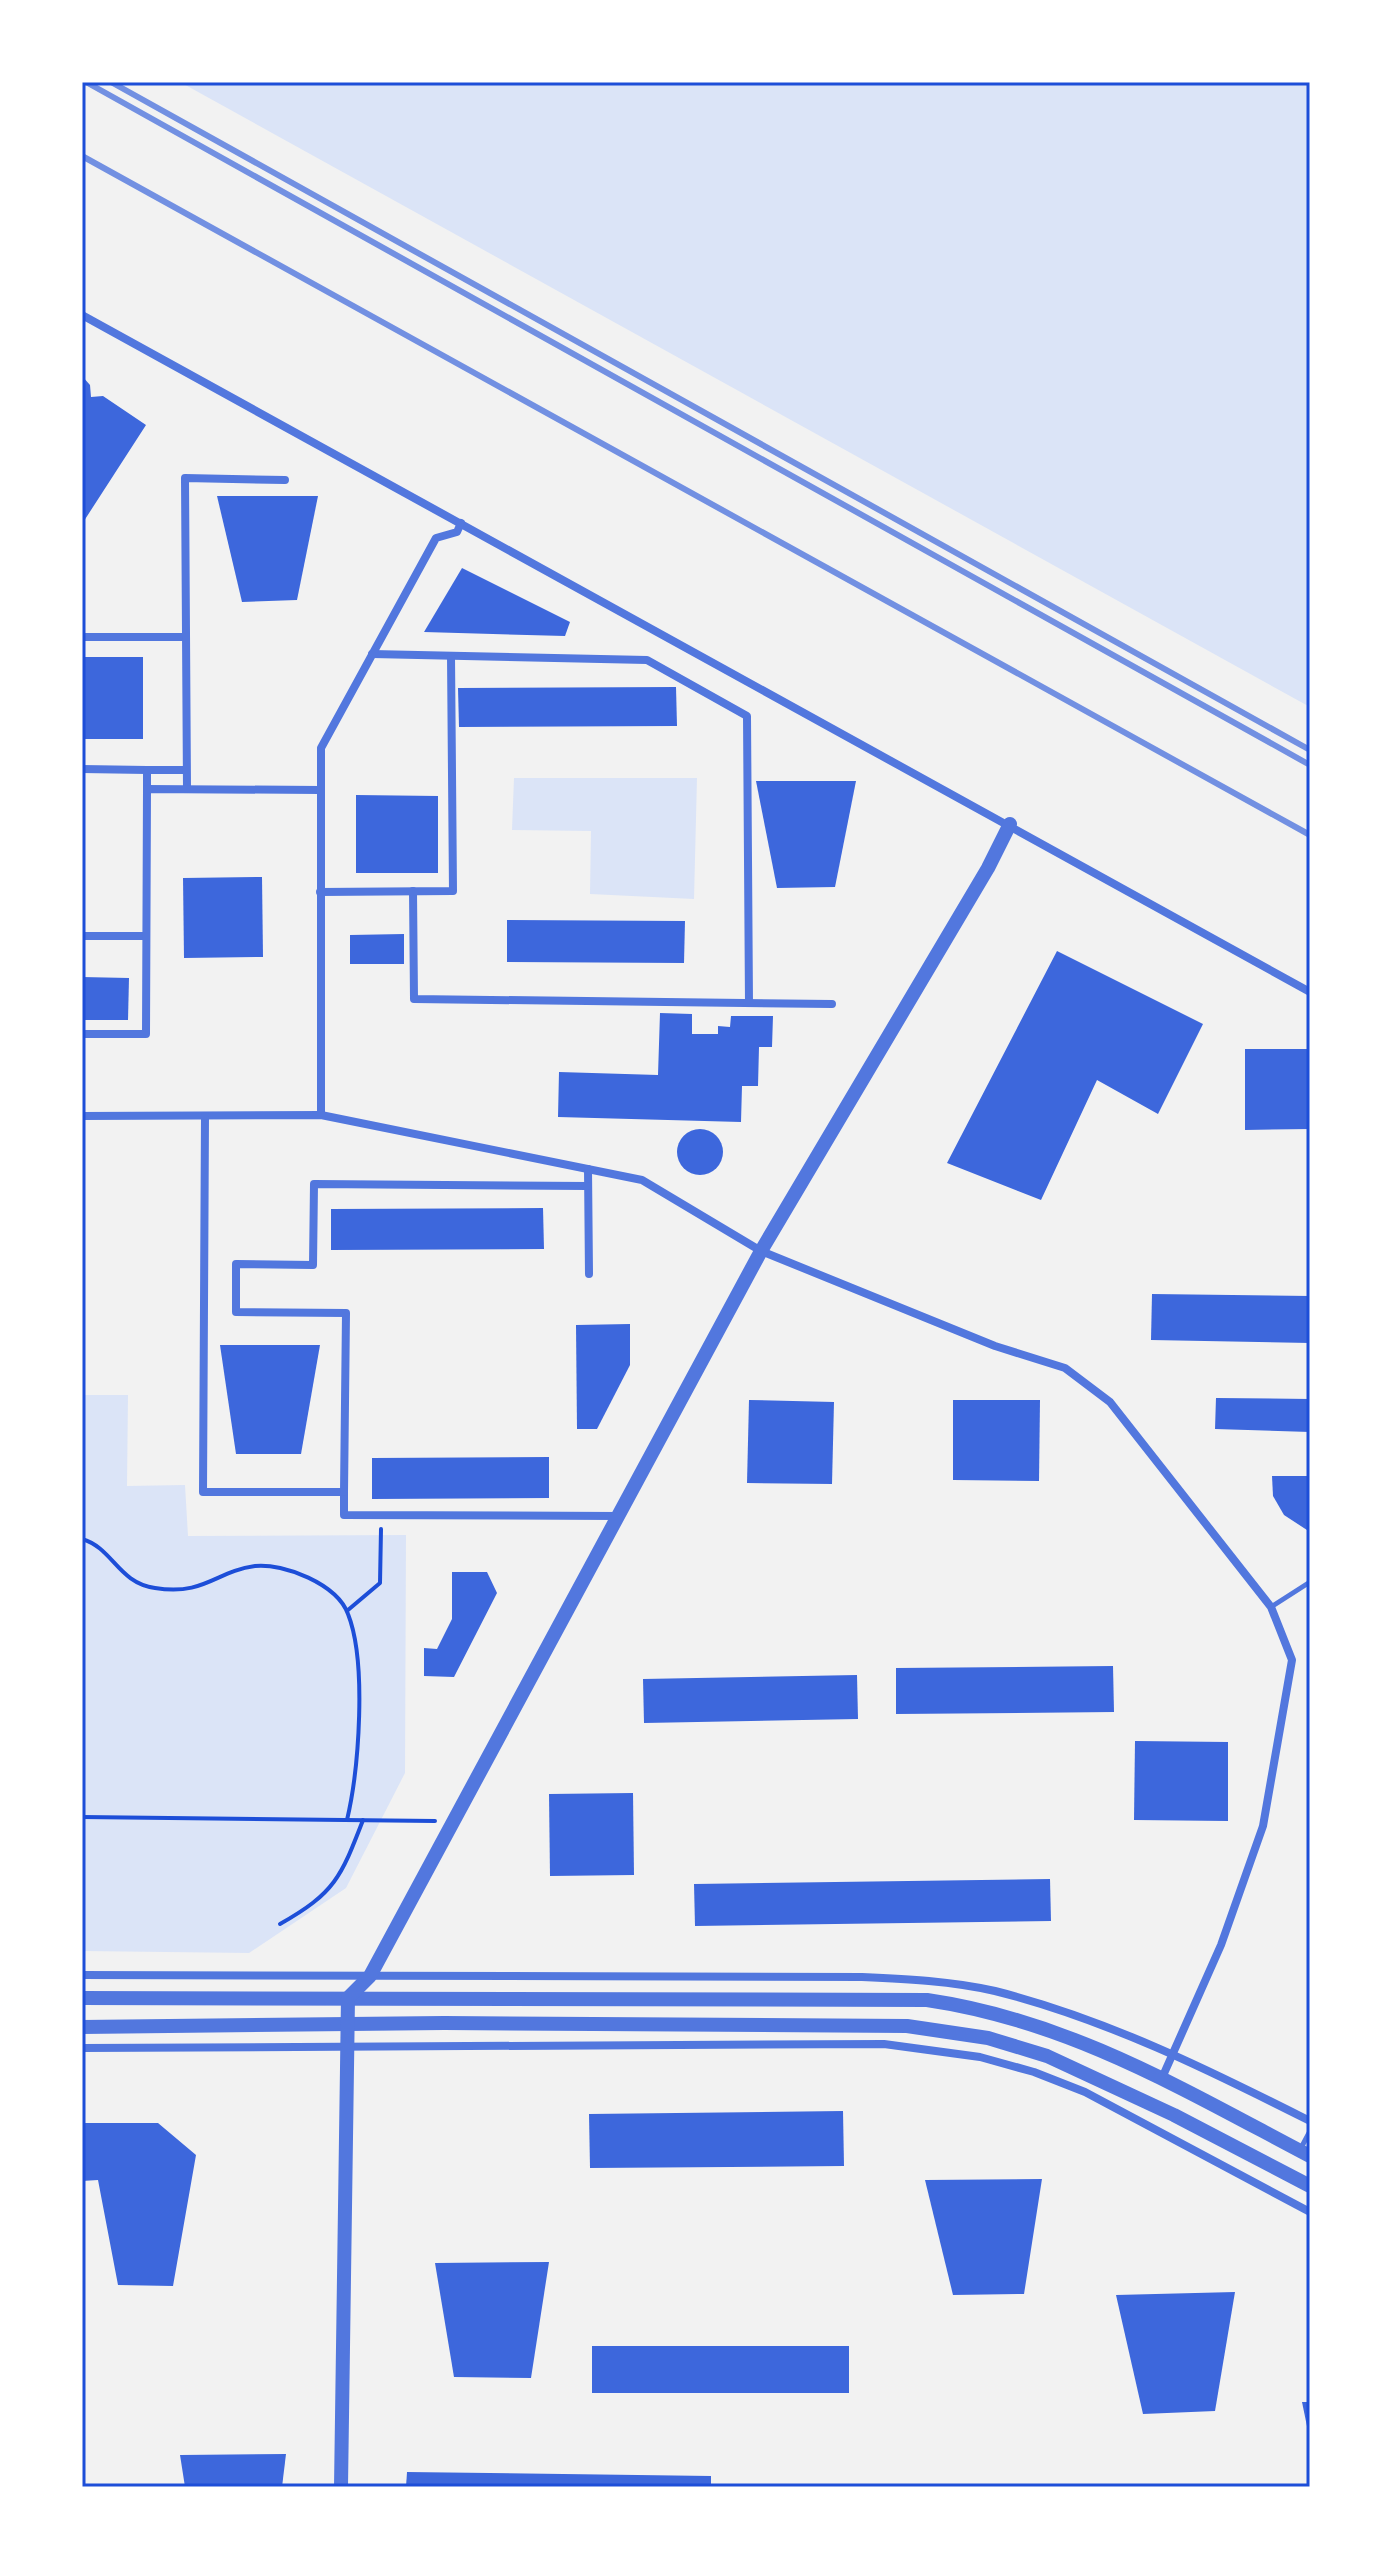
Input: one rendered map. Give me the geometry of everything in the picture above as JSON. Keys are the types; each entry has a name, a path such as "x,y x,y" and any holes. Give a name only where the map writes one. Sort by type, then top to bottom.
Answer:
{"street":[{"path":"82,315 1310,992"},
{"path":"187,789 185,478 285,480"},
{"path":"321,1115 321,748 436,538 457,532 461,523"},
{"path":"82,637 184,637"},
{"path":"372,654 647,660 747,716 749,1003"},
{"path":"320,892 453,891 451,656"},
{"path":"82,769 186,770"},
{"path":"82,1034 146,1034 147,770"},
{"path":"147,789 320,790"},
{"path":"341,2487 348,1998 370,1976 761,1251 988,868 1010,824"},
{"path":"413,891 414,999 832,1004"},
{"path":"82,936 146,936"},
{"path":"82,1116 321,1115 642,1180 761,1251 995,1346 1065,1368 1110,1402 1271,1607 1292,1660 1263,1826 1221,1945 1162,2078"},
{"path":"205,1116 203,1492 344,1492"},
{"path":"588,1169 589,1274"},
{"path":"588,1186 314,1184 313,1265 236,1264 236,1312 346,1313 344,1515 618,1516"},
{"path":"82,1975 862,1977 933,1980 995,1991 1174,2053 1310,2121"},
{"path":"82,1998 927,2000 981,2009 1056,2030 1162,2078 1305,2153"},
{"path":"82,2027 891,2026 953,2031 1017,2045 1047,2056 1174,2115 1310,2186"},
{"path":"82,2048 884,2044 938,2049 1034,2072 1085,2092 1310,2212"}],"lane":[{"path":"1271,1607 1310,1582"},
{"path":"1305,2153 1310,2131"}],"path":[{"path":"347,1610 380,1583 381,1515"},
{"path":"82,1539 103,1549 112,1564 132,1581 152,1588 193,1588 254,1566 281,1568 305,1577 336,1597 347,1610 354,1634 358,1703 354,1789 347,1820"},
{"path":"82,1817 453,1821"},
{"path":"280,1924 322,1900 344,1869 363,1820"}],"shaded area":[{"path":"180,82 1310,82 1310,707"},
{"path":"514,778 697,778 694,899 590,894 591,831 512,830"},
{"path":"82,1395 128,1395 127,1486 185,1485 188,1536 406,1535 405,1773 346,1888 249,1953 82,1951"}],"building":[{"path":"82,376 90,385 91,397 103,396 146,425 82,524"},
{"path":"217,496 318,496 297,600 242,602"},
{"path":"462,568 570,622 565,636 424,632"},
{"path":"82,657 143,657 143,739 82,739"},
{"path":"676,687 677,726 459,727 458,688"},
{"path":"756,781 856,781 835,887 777,888"},
{"path":"356,795 438,796 438,873 356,873"},
{"path":"262,877 263,957 184,958 183,878"},
{"path":"507,920 685,921 684,963 507,962"},
{"path":"404,934 404,964 350,964 350,935"},
{"path":"1057,951 1203,1024 1158,1114 1097,1080 1041,1200 947,1163"},
{"path":"82,977 129,978 128,1020 82,1020"},
{"path":"660,1013 692,1014 692,1034 718,1034 718,1026 730,1027 731,1016 773,1016 772,1047 759,1047 758,1086 742,1086 741,1122 558,1117 559,1072 658,1075"},
{"path":"1245,1049 1310,1049 1310,1129 1245,1130"},
{"path":"700,1129 716,1136 723,1152 716,1168 700,1175 684,1168 677,1152 684,1136"},
{"path":"543,1208 544,1249 331,1250 331,1209"},
{"path":"1152,1294 1310,1296 1310,1343 1151,1340"},
{"path":"630,1324 630,1365 597,1429 577,1429 576,1325"},
{"path":"220,1345 320,1345 301,1454 236,1454"},
{"path":"1216,1398 1310,1399 1310,1432 1215,1429"},
{"path":"749,1400 834,1402 832,1484 747,1483"},
{"path":"953,1400 1040,1400 1039,1481 953,1480"},
{"path":"549,1457 549,1498 372,1499 372,1458"},
{"path":"1272,1476 1310,1476 1310,1532 1284,1515 1273,1496"},
{"path":"452,1572 487,1572 497,1593 454,1677 424,1676 424,1648 437,1649 452,1619"},
{"path":"1113,1666 1114,1712 896,1714 896,1668"},
{"path":"857,1675 858,1719 644,1723 643,1679"},
{"path":"1135,1741 1228,1742 1228,1821 1134,1820"},
{"path":"633,1793 634,1875 550,1876 549,1794"},
{"path":"1050,1879 1051,1921 695,1926 694,1884"},
{"path":"843,2111 844,2166 590,2168 589,2114"},
{"path":"82,2123 158,2123 196,2155 173,2286 118,2285 98,2180 82,2181"},
{"path":"1042,2179 1024,2294 953,2295 925,2180"},
{"path":"549,2262 531,2378 454,2377 435,2263"},
{"path":"1235,2292 1215,2411 1143,2414 1116,2295"},
{"path":"592,2346 849,2346 849,2393 592,2393"},
{"path":"1302,2402 1310,2402 1310,2436 1309,2436"},
{"path":"286,2454 282,2487 185,2487 180,2455"},
{"path":"407,2472 711,2476 711,2487 406,2487"}],"railway":[{"path":"86,82 1310,765"},
{"path":"111,82 1310,750"},
{"path":"82,156 1310,835"}]}
